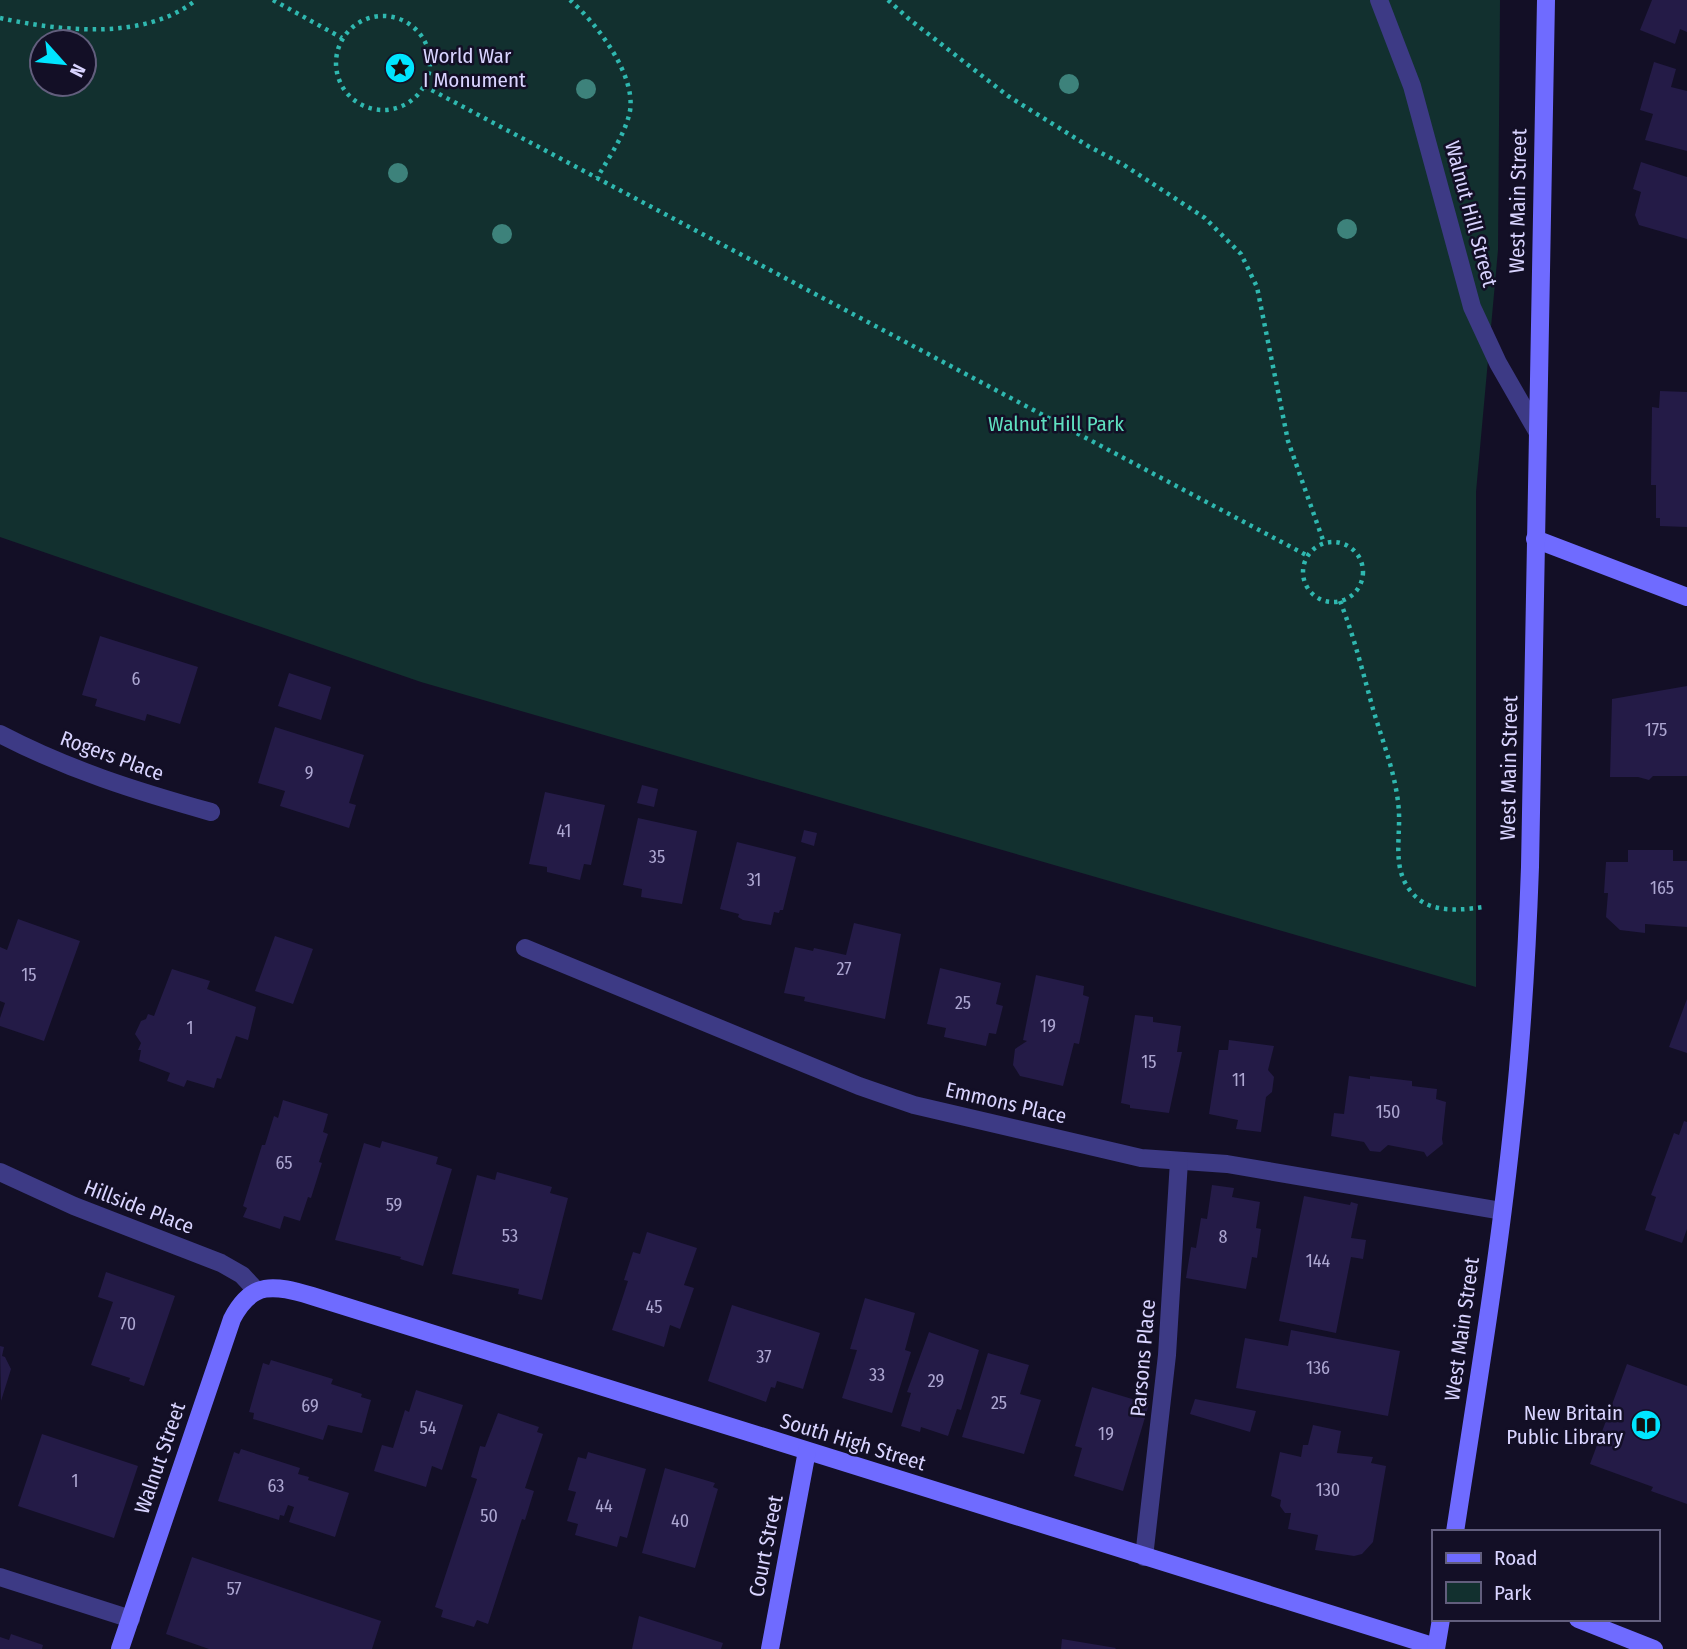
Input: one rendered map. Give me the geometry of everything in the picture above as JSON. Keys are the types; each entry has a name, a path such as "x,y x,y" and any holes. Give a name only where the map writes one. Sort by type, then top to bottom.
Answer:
{"street":[{"name":"Walnut Hill Street","path":"1378,0 1399,49 1417,104 1472,307 1498,363 1537,431"},
{"name":"West Main Street","path":"1455,1530 1502,1211 1519,1059 1528,915 1546,0"},
{"path":"1535,539 1687,597"},
{"name":"Rogers Place","path":"0,734 55,761 118,786 211,812"},
{"name":"Emmons Place","path":"525,948 900,1101 1141,1158 1227,1164 1502,1211"},
{"name":"Parsons Place","path":"1144,1557 1167,1355 1180,1161"},
{"name":"Hillside Place","path":"0,1172 74,1206 220,1263 242,1275 256,1290"},
{"name":"South High Street","path":"256,1290 281,1289 312,1296 1436,1648"},
{"name":"Walnut Street","path":"120,1649 232,1319 241,1303 256,1290"},
{"name":"Court Street","path":"769,1649 807,1451"},
{"path":"0,1577 131,1619"},
{"path":"1436,1648 1441,1621"},
{"path":"1583,1621 1654,1649"}],"path":[{"path":"0,18 77,30 130,27 181,13 196,0"},
{"path":"273,0 342,38"},
{"path":"570,0 610,47 627,79 631,108 625,128 597,178"},
{"path":"888,0 1008,96 1124,165 1205,218 1241,254 1257,287 1288,441 1324,543"},
{"path":"394,17 407,23 418,32 430,59 429,74 424,86 412,100 397,108 382,110 365,107 351,99 341,86 336,70 342,38 364,19 394,17"},
{"path":"424,86 1308,556"},
{"path":"1324,543 1343,544 1358,555 1362,564 1362,583 1356,592 1340,601 1328,602 1310,592 1304,583 1303,573 1308,556 1324,543"},
{"path":"1340,601 1392,767 1399,812 1397,850 1404,881 1415,896 1433,906 1461,910 1484,907"}],"green space":[{"name":"Walnut Hill Park","path":"0,0 1500,0 1498,250 1476,492 1476,987 421,682 0,537"}],"building":[{"path":"1652,0 1687,0 1687,32 1680,29 1675,44 1640,30"},
{"path":"1654,62 1676,69 1671,87 1687,91 1687,151 1645,140 1653,114 1640,110"},
{"path":"1641,162 1687,177 1687,239 1639,225 1635,215 1641,192 1633,189"},
{"path":"1660,391 1687,392 1687,527 1660,526 1660,518 1656,518 1656,485 1651,485 1652,407 1659,408"},
{"path":"100,636 198,667 180,724 147,714 145,721 95,706 97,699 82,695"},
{"path":"289,673 331,687 321,720 278,706"},
{"path":"1687,686 1687,776 1653,776 1649,780 1638,777 1610,777 1612,699"},
{"path":"275,727 364,755 349,803 356,805 349,828 280,806 285,791 258,783"},
{"path":"642,785 658,789 654,807 637,803"},
{"path":"545,792 605,805 591,865 584,864 580,880 547,872 547,867 529,864"},
{"path":"638,818 697,831 682,904 641,897 642,889 623,885"},
{"path":"804,830 817,833 814,846 801,842"},
{"path":"737,842 796,857 783,910 774,912 771,925 743,920 738,917 739,914 720,909"},
{"path":"1628,850 1673,850 1673,861 1687,861 1687,927 1645,924 1645,933 1620,930 1606,917 1606,862 1628,862"},
{"path":"18,919 80,941 44,1041 0,1026 5,1003 0,1001 0,947 7,950"},
{"path":"854,923 901,934 885,1019 804,1001 805,997 784,993 795,947 846,955"},
{"path":"275,936 313,949 293,1004 255,991"},
{"path":"940,968 1001,983 996,1004 1003,1006 996,1034 989,1033 986,1046 944,1037 946,1028 927,1024"},
{"path":"172,969 210,981 207,989 256,1007 248,1040 236,1036 221,1079 217,1078 214,1088 187,1080 184,1087 167,1081 170,1073 139,1061 141,1050 138,1050 141,1043 135,1034 148,1014 154,1016"},
{"path":"1036,975 1084,986 1083,995 1089,997 1079,1044 1074,1043 1063,1086 1020,1076 1013,1065 1015,1049 1027,1041 1023,1040"},
{"path":"1687,999 1687,1053 1669,1047"},
{"path":"1135,1015 1153,1017 1153,1022 1181,1026 1177,1052 1182,1052 1169,1113 1130,1108 1130,1105 1121,1103"},
{"path":"1229,1040 1274,1046 1268,1070 1274,1077 1272,1092 1266,1097 1261,1132 1236,1129 1238,1120 1209,1114 1219,1050 1228,1050"},
{"path":"1349,1076 1412,1081 1412,1086 1437,1089 1436,1099 1446,1102 1443,1144 1427,1157 1424,1152 1388,1145 1380,1152 1370,1151 1364,1142 1331,1136 1334,1113 1344,1114"},
{"path":"283,1100 328,1114 323,1132 328,1134 311,1198 308,1197 300,1221 284,1216 280,1229 243,1217 247,1208 243,1206 262,1145 265,1145 274,1116 278,1118"},
{"path":"1684,1121 1687,1122 1687,1229 1682,1243 1645,1230 1656,1197 1651,1195 1674,1133 1679,1135"},
{"path":"382,1141 438,1157 436,1164 452,1169 423,1266 400,1259 401,1257 335,1240 364,1143 380,1148"},
{"path":"497,1172 552,1187 550,1193 568,1198 542,1300 518,1294 519,1289 452,1274 477,1175 495,1180"},
{"path":"1212,1185 1234,1188 1232,1197 1260,1202 1256,1228 1261,1229 1257,1258 1252,1257 1246,1289 1186,1278 1191,1247 1196,1248 1201,1218 1207,1219"},
{"path":"1304,1196 1350,1205 1351,1202 1358,1204 1351,1238 1366,1240 1363,1259 1351,1257 1336,1333 1279,1321"},
{"path":"647,1232 697,1248 684,1285 694,1288 680,1329 670,1325 664,1347 612,1330 628,1281 624,1280 633,1252 640,1254"},
{"path":"106,1272 175,1296 144,1386 129,1381 130,1378 91,1365 113,1302 98,1297"},
{"path":"865,1298 915,1313 905,1350 911,1352 892,1413 842,1398 857,1350 850,1349"},
{"path":"732,1305 820,1333 803,1389 777,1381 775,1388 771,1387 766,1402 708,1381"},
{"path":"1291,1330 1400,1351 1388,1416 1236,1388 1245,1338 1288,1346"},
{"path":"929,1332 979,1350 961,1410 957,1409 948,1436 921,1427 920,1432 901,1426 911,1393 907,1392"},
{"path":"0,1346 4,1347 2,1356 11,1369 1,1401"},
{"path":"988,1353 1029,1365 1020,1394 1041,1400 1024,1454 962,1437"},
{"path":"271,1360 333,1379 331,1384 362,1394 361,1397 371,1400 362,1433 328,1425 323,1440 253,1419 254,1413 249,1412 263,1363 269,1365"},
{"name":"New Britain Public Library","path":"1627,1364 1687,1386 1687,1504 1651,1491 1653,1487 1590,1464"},
{"path":"1092,1387 1149,1404 1123,1491 1074,1476 1082,1448 1075,1446"},
{"path":"416,1390 463,1405 442,1470 432,1466 426,1487 374,1471 382,1445 393,1448 405,1410 409,1412"},
{"path":"1195,1399 1256,1411 1250,1432 1190,1414"},
{"path":"498,1413 539,1427 537,1432 543,1434 525,1488 534,1491 525,1520 522,1519 488,1624 477,1620 474,1627 441,1617 443,1610 435,1607 477,1479 471,1477 480,1446 485,1447"},
{"path":"1313,1425 1341,1431 1337,1453 1373,1457 1371,1463 1386,1466 1373,1542 1362,1554 1354,1556 1315,1550 1318,1535 1288,1529 1291,1513 1285,1513 1280,1506 1281,1500 1271,1496 1280,1452 1301,1457 1303,1445 1308,1445"},
{"path":"42,1434 138,1466 114,1538 18,1506"},
{"path":"241,1449 300,1468 298,1474 309,1477 308,1480 349,1493 335,1537 289,1522 294,1507 288,1505 284,1516 280,1515 279,1520 218,1501 234,1452 239,1454"},
{"path":"588,1452 646,1469 627,1538 620,1536 617,1547 575,1535 578,1524 567,1521 576,1492 568,1490 578,1457 586,1459"},
{"path":"665,1468 715,1483 713,1487 718,1489 695,1568 642,1553"},
{"path":"192,1557 381,1621 372,1649 209,1649 166,1634"},
{"path":"639,1616 723,1643 721,1649 632,1649"},
{"path":"11,1634 43,1645 42,1649 0,1649 0,1637 9,1640"},
{"path":"1062,1639 1116,1648 1061,1649"}],"place":[{"name":"World War I Monument","path":"400,68"},
{"name":"New Britain Public Library","path":"1646,1425"}]}
